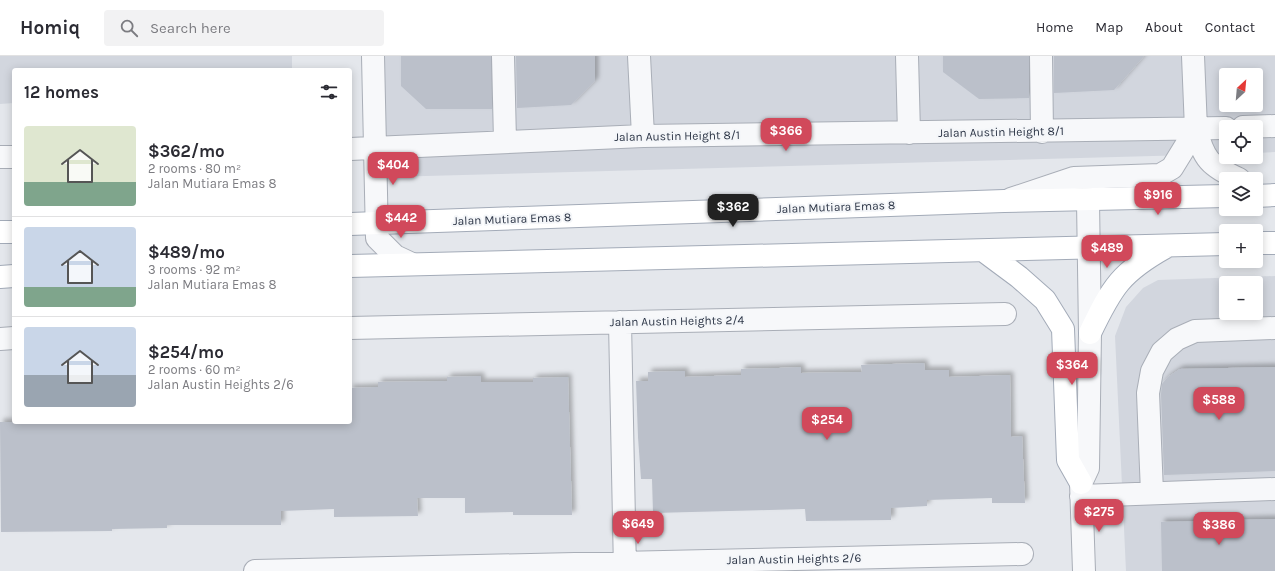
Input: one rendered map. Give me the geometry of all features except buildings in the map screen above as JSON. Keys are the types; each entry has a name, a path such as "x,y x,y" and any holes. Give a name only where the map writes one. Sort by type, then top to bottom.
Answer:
{"main road":[{"name":"Jalan Mutiara Emas 8","path":"352,224 1004,201 1088,201 1219,196"},
{"path":"0,232 12,232"},
{"path":"1263,244 1275,243"},
{"path":"352,266 1219,244"},
{"path":"1090,333 1107,296 1121,279 1140,262 1169,246"},
{"path":"984,251 1045,300 1062,329 1068,460 1081,490"},
{"path":"0,277 12,276"}],"street":[{"path":"373,56 377,238 385,247 401,260 412,264"},
{"path":"503,56 505,141"},
{"path":"639,56 643,136"},
{"path":"907,56 909,133"},
{"path":"1041,56 1042,132"},
{"path":"1193,56 1196,129 1202,151 1213,164 1227,172"},
{"path":"1263,126 1275,126"},
{"name":"Jalan Austin Height 8/1","path":"352,149 643,136 1042,132 1219,128"},
{"path":"1004,201 1074,178 1160,175 1172,168 1196,129"},
{"path":"0,157 12,157"},
{"path":"1084,571 1081,490 1088,468 1090,333 1088,201"},
{"name":"Jalan Austin Heights 2/4","path":"352,328 1005,314"},
{"path":"620,322 625,567"},
{"path":"1152,493 1148,393 1152,371 1162,352 1177,339 1195,331 1275,328"},
{"path":"0,338 12,338"},
{"path":"1081,490 1152,493 1275,489"},
{"name":"Jalan Austin Heights 2/6","path":"255,571 625,567 1022,554"}],"shaded area":[{"path":"0,56 292,56 292,68 12,68 12,103 0,104"},
{"path":"374,56 1275,56 1275,152 1263,153 1263,120 1219,120 1219,154 388,177"},
{"path":"1263,276 1275,276 1275,571 1126,571 1115,336 1126,307 1143,288 1158,280 1219,278 1219,320 1263,320"}]}
